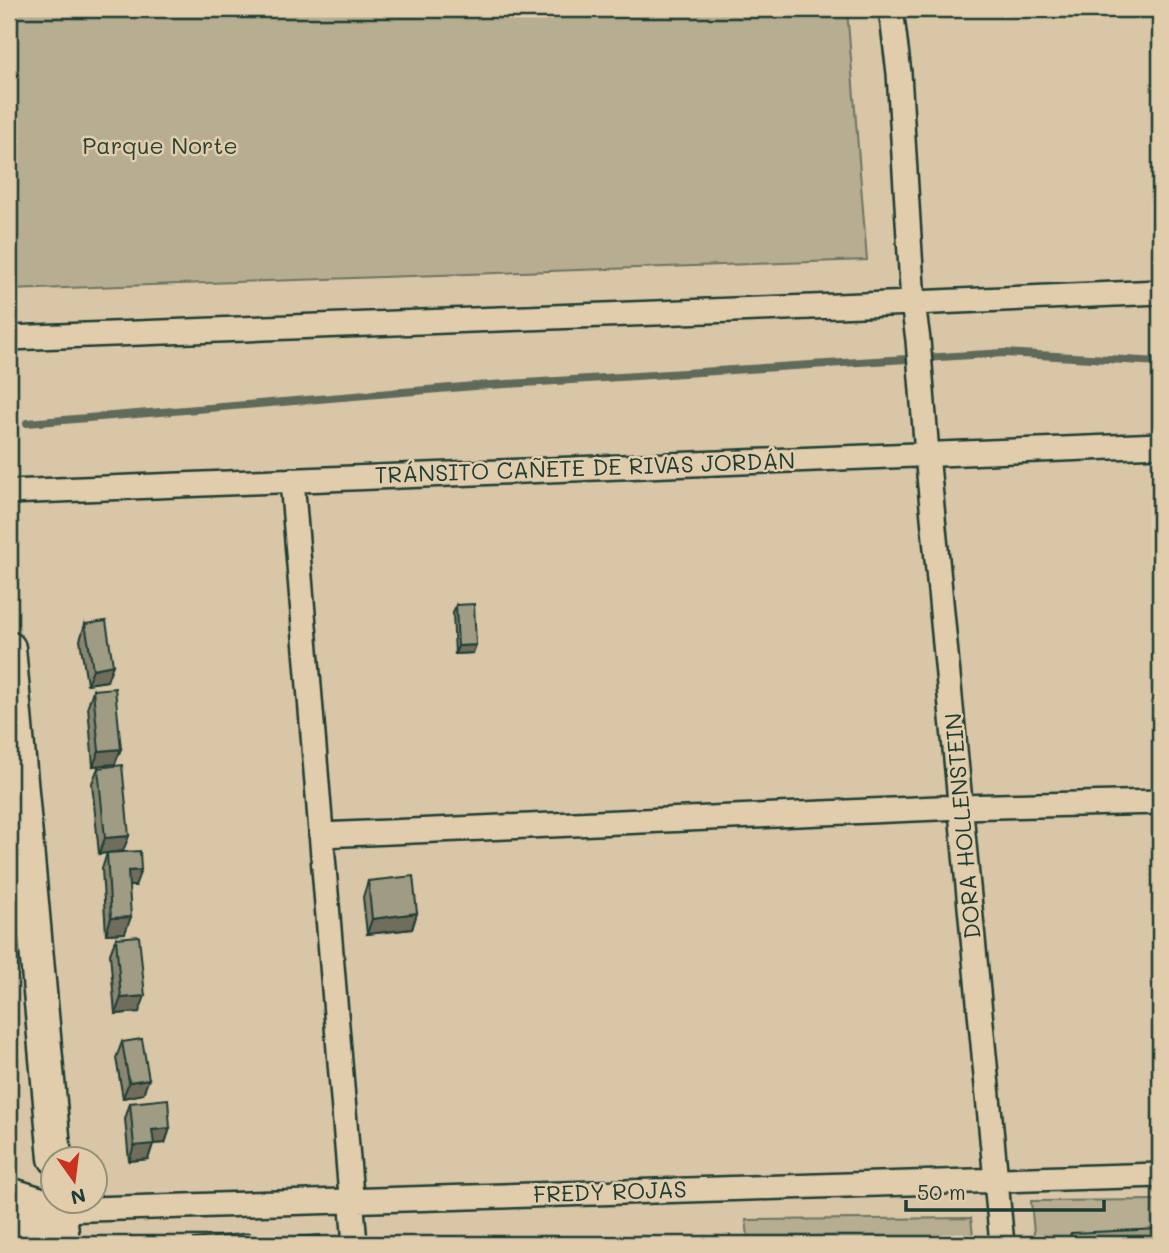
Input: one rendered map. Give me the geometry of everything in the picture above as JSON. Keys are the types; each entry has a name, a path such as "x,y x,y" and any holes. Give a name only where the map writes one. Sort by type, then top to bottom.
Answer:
{"main road":[{"path":"9,648 54,1144"},
{"path":"9,1194 38,1200"},
{"path":"9,1229 40,1214"},
{"path":"60,1214 63,1244"}],"street":[{"name":"DORA HOLLENSTEIN","path":"891,9 899,73 913,303 1002,1244"},
{"path":"9,338 1160,292"},
{"name":"TRÁNSITO CAÑETE DE RIVAS JORDÁN","path":"9,492 1160,445"},
{"path":"292,480 355,1244"},
{"path":"321,835 961,807 1160,802"},
{"name":"FREDY ROJAS","path":"108,1204 351,1201 1160,1175"}],"green space":[{"name":"Parque Norte","path":"9,9 847,9 867,260 9,290"},
{"path":"1160,1200 1160,1244 1035,1244 1031,1201"},
{"path":"971,1218 974,1244 749,1244 746,1220"}],"building":[{"path":"474,604 476,645 458,646 456,605"},
{"path":"106,621 113,665 93,669 85,624"},
{"path":"115,688 121,749 99,751 93,690"},
{"path":"122,765 129,836 105,838 98,768"},
{"path":"140,851 141,870 128,871 131,917 111,918 107,853"},
{"path":"413,876 417,913 372,919 368,881"},
{"path":"139,936 145,996 121,998 116,938"},
{"path":"142,1039 149,1079 129,1082 122,1042"},
{"path":"168,1099 170,1128 152,1130 154,1144 134,1146 130,1103"},
{"path":"1160,1229 1160,1244 1071,1244 1071,1233"},
{"path":"250,1233 251,1244 195,1244 194,1239"},
{"path":"320,1235 321,1244 289,1244 289,1238"}],"waterway":[{"path":"27,423 475,386 1004,353 1160,362"}]}
